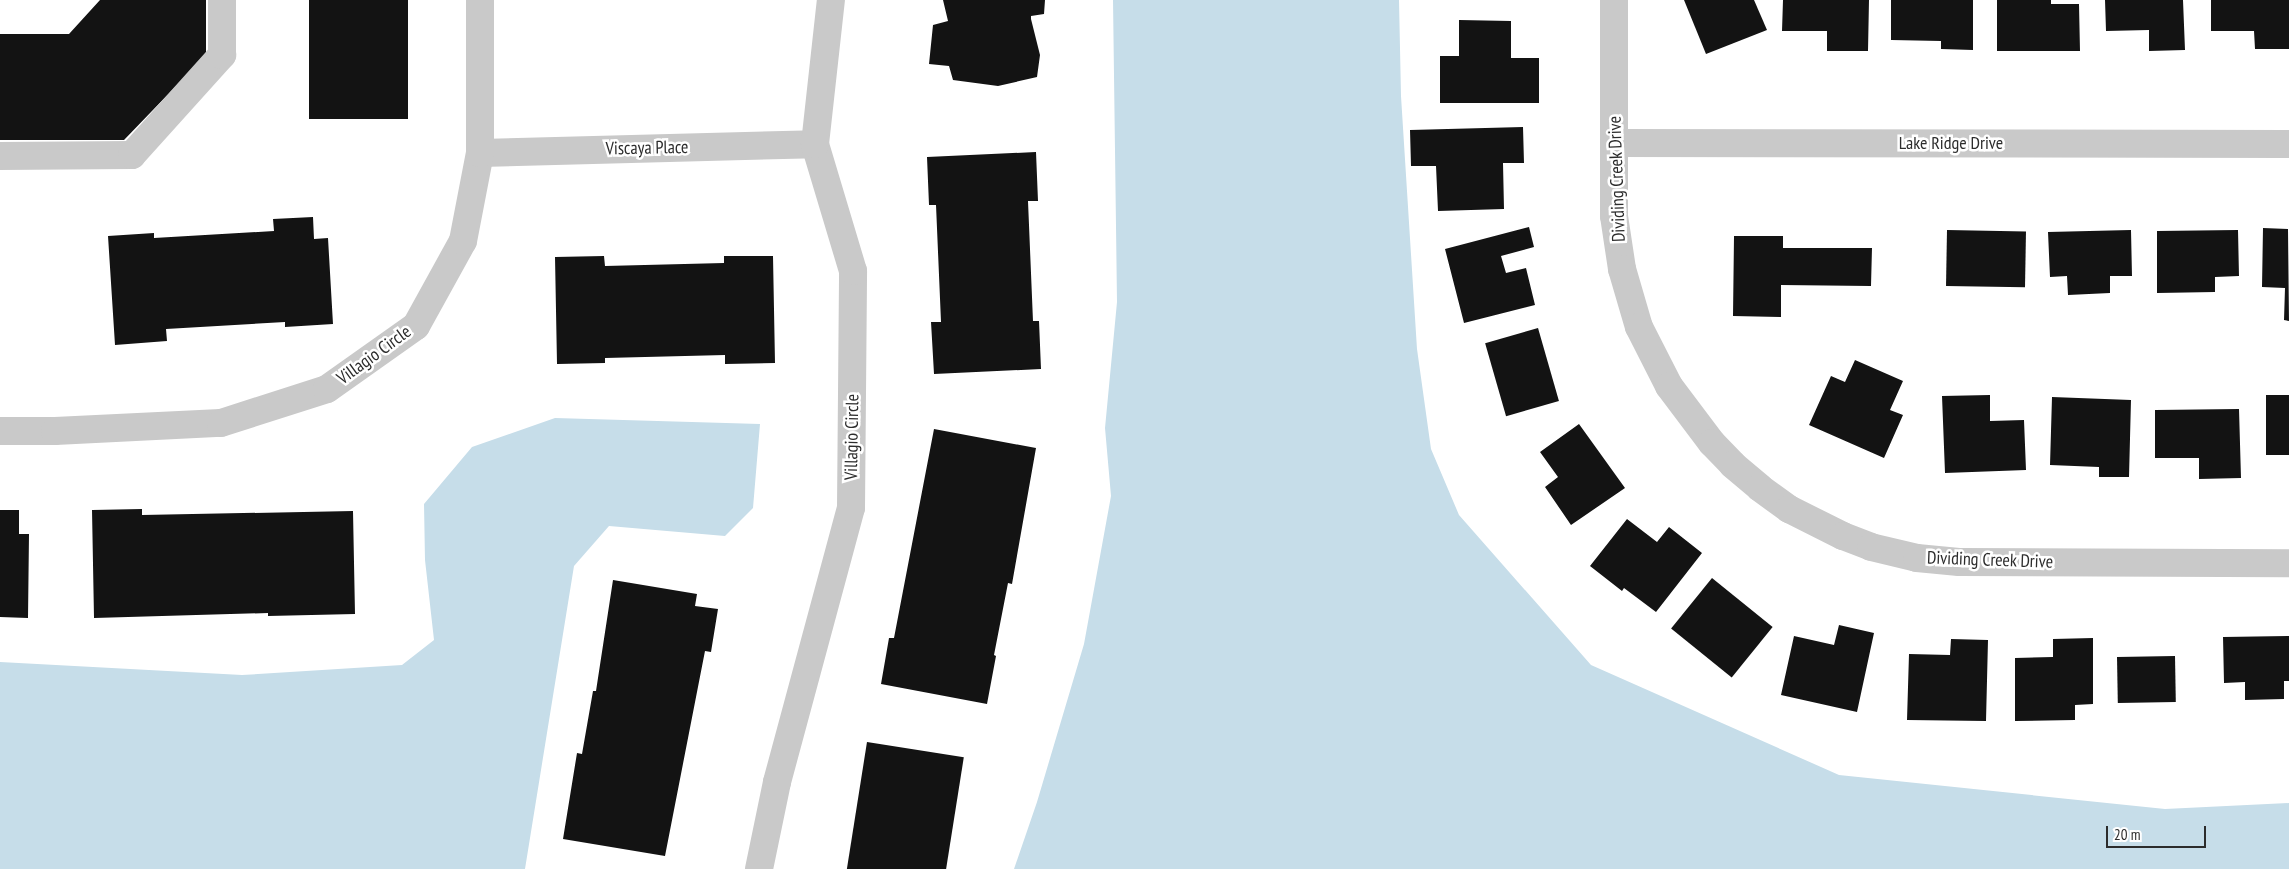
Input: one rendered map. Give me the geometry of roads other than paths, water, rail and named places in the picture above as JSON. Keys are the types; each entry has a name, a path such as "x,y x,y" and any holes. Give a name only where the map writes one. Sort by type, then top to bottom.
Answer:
{"street":[{"path":"0,156 132,155 222,55 222,0"},
{"name":"Villagio Circle","path":"0,431 55,431 221,423 327,389 416,326 463,241 480,153 480,0"},
{"name":"Villagio Circle","path":"759,869 777,782 851,508 853,271 815,144 831,0"},
{"name":"Dividing Creek Drive","path":"1614,0 1614,216 1622,270 1640,326 1669,386 1712,443 1740,471 1789,509 1843,536 1871,547 1917,558 1959,562 2289,563"},
{"name":"Lake Ridge Drive","path":"1614,143 2289,144"},
{"name":"Viscaya Place","path":"480,153 815,144"}],"water":[{"path":"1113,0 1399,0 1401,96 1417,349 1431,449 1459,515 1591,665 1839,775 2165,809 2289,803 2289,869 1014,869 1037,802 1084,644 1111,496 1105,428 1117,302"},
{"path":"555,418 760,424 753,508 725,536 609,526 574,566 525,869 0,869 0,662 242,675 402,665 434,640 425,560 424,504 472,447"}]}
